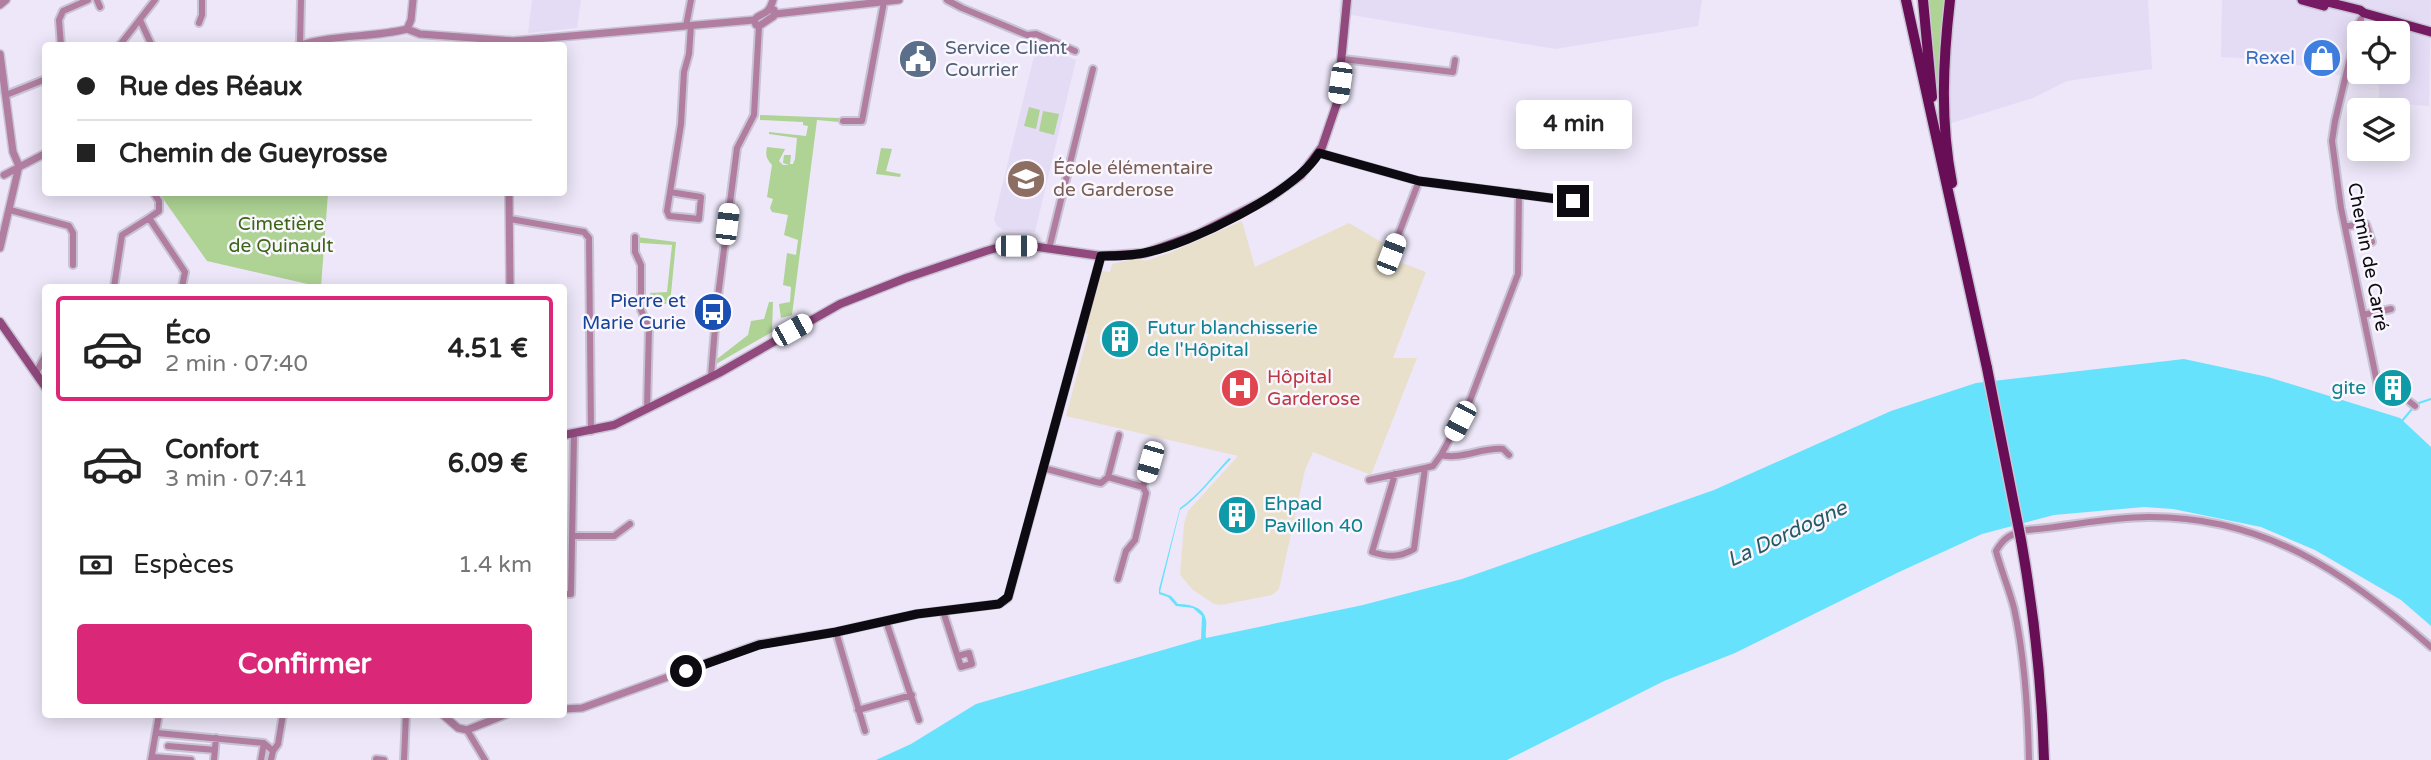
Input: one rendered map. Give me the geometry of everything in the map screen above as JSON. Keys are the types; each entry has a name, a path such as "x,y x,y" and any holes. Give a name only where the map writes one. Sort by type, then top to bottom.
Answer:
{"highway":[{"path":"1906,0 1987,368 2021,540 2032,601 2042,702 2044,760"},
{"path":"1923,0 1938,150"},
{"path":"1950,0 1944,49 1944,114 1948,161 1968,281"}],"main road":[{"path":"567,435 614,425 711,376 818,315 878,288 996,248 1031,246 1101,256 1151,251 1239,215 1292,183 1319,153 1337,103 1343,59 1346,0"},
{"path":"2302,0 2431,34"},
{"path":"2319,0 2359,17"},
{"path":"0,322 42,382"}],"street":[{"path":"0,5 6,0"},
{"path":"61,42 59,20 63,11 88,0"},
{"path":"122,42 155,0"},
{"path":"199,23 202,0"},
{"path":"298,42 301,0"},
{"path":"407,29 413,0"},
{"path":"670,192 701,197 699,219 668,216 667,211 670,192 681,124 684,72 689,54 691,0"},
{"path":"523,42 688,25 756,23 773,8 899,0"},
{"path":"947,0 962,9 1027,35 1036,34 1076,51"},
{"path":"843,121 862,121 884,2"},
{"name":"Chemin de Carré","path":"2359,17 2332,141 2345,227 2379,392 2400,398"},
{"path":"140,20 150,42"},
{"path":"711,376 717,304 737,148 754,115 756,23"},
{"path":"312,42 407,29 420,34 503,42"},
{"path":"0,54 13,152 19,166 0,248"},
{"path":"1343,59 1453,72 1455,60"},
{"path":"1049,248 1093,69"},
{"path":"6,95 42,81"},
{"path":"1319,153 1419,181 1573,201"},
{"path":"2,174 42,155"},
{"path":"2,174 11,178 15,184"},
{"path":"1391,254 1419,181"},
{"path":"1369,480 1433,466 1469,403 1518,274 1519,193"},
{"path":"114,284 122,235 159,211 159,201 156,196"},
{"path":"509,196 510,284"},
{"path":"10,210 69,226 73,233 73,265"},
{"path":"149,218 186,272 183,284"},
{"path":"510,219 584,232 589,238 592,431"},
{"path":"2345,227 2366,224 2372,242"},
{"path":"644,244 635,241 635,252 641,265 641,310 649,328 647,409"},
{"path":"567,709 582,708 759,645 917,614 999,604 1008,597 1101,256"},
{"path":"2363,315 2391,309"},
{"path":"36,373 42,358"},
{"path":"567,594 571,594 574,435"},
{"path":"1043,467 1101,483 1108,477 1119,435"},
{"path":"1118,579 1126,551 1135,540 1146,493 1143,487 1155,446"},
{"path":"1441,455 1451,458 1495,448 1503,449 1509,455"},
{"path":"1395,474 1372,552 1387,557 1402,555 1414,549 1425,468"},
{"path":"1108,477 1143,487"},
{"path":"2029,760 2021,643 2007,580 1996,551 2010,534 2155,517 2207,522 2250,531 2289,547 2358,587 2431,647"},
{"path":"572,536 614,536 630,524"},
{"path":"943,611 958,656"},
{"path":"886,621 919,720"},
{"path":"836,632 865,731"},
{"path":"858,710 912,695"},
{"path":"159,718 152,759 191,760"},
{"path":"271,760 272,751 278,744 282,718"},
{"path":"404,760 406,718"},
{"path":"447,718 458,728 467,730 497,718"},
{"path":"467,730 485,760"},
{"path":"157,733 264,743 272,751"},
{"path":"167,758 169,734"},
{"path":"214,760 216,738"},
{"path":"261,760 264,743"},
{"path":"168,746 215,750"},
{"path":"376,759 384,760"}],"shaded area":[{"path":"532,0 581,0 577,28 528,33"},
{"path":"1340,0 1702,0 1698,26 1555,49 1339,13"},
{"path":"1931,0 2148,0 2152,69 2067,81 2033,98 1942,126"},
{"path":"2222,0 2431,0 2429,106 2410,104 2410,98 2379,98 2379,85 2375,84 2410,84 2410,21 2347,21 2347,77 2278,60 2221,57"},
{"name":"École élémentaire de Garderose","path":"1037,44 1076,60 1035,232 1003,230 997,226 994,219"},
{"name":"Hôpital Garderose","path":"1242,221 1255,267 1349,223 1395,250 1392,259 1426,272 1393,358 1417,358 1371,475 1313,452 1305,470 1279,589 1272,595 1221,605 1214,604 1193,590 1180,575 1184,524 1188,511 1238,456 1066,416 1088,334 1083,332 1102,271 1110,272 1112,264 1138,258 1145,261 1169,253"}],"green space":[{"path":"1928,0 1946,0 1939,109"},
{"path":"1029,107 1040,110 1036,129 1024,126"},
{"path":"1043,111 1059,114 1054,135 1039,131"},
{"path":"760,115 839,118 839,122 817,120 792,315 781,318 779,304 790,302 791,287 783,285 787,253 796,255 798,240 784,235 788,215 772,212 770,208 773,199 767,197 772,165 766,150 767,147 785,149 779,161 783,165 789,165 783,163 784,155 791,155 790,164 793,164 797,138 769,132 806,136 808,126 803,125 803,122 760,120"},
{"path":"881,148 892,149 886,171 901,174 900,177 876,174"},
{"name":"Cimetière de Quinault","path":"161,196 328,196 321,284 308,284 207,261"},
{"path":"637,237 676,242 670,304 650,303 650,293 667,292 672,245 641,243 637,241"},
{"path":"769,302 773,302 772,332 716,364 717,359 748,335 751,321 764,319"}],"water":[{"name":"La Dordogne","path":"2184,359 2268,377 2400,418 2431,447 2431,626 2401,600 2315,550 2261,527 2173,509 2144,507 2054,515 1982,534 1735,653 1664,681 1507,760 876,760 911,744 976,704 1201,639 1202,616 1193,608 1176,606 1168,597 1159,594 1159,589 1180,508 1200,491 1229,458 1231,459 1206,486 1180,510 1160,592 1171,596 1178,604 1191,606 1202,612 1206,620 1206,638 1363,605 1462,579 1714,490 1891,411 1976,383"}],"waterway":[{"path":"2416,404 2431,399"},
{"path":"2402,421 2412,409"}],"place":[{"name":"Rexel","path":"2322,58"},
{"name":"Service Client Courrier","path":"918,59"},
{"name":"École élémentaire de Garderose","path":"1026,179"},
{"name":"Pierre et Marie Curie","path":"713,312"},
{"name":"Futur blanchisserie de l'Hôpital","path":"1120,339"},
{"name":"Hôpital Garderose","path":"1240,388"},
{"name":"gite","path":"2393,388"},
{"name":"Ehpad Pavillon 40","path":"1237,515"}],"route":[{"path":"686,671 759,645 917,614 999,604 1004,601 1008,597 1101,256 1151,251 1239,215 1292,183 1319,153 1419,181 1573,201"}]}
